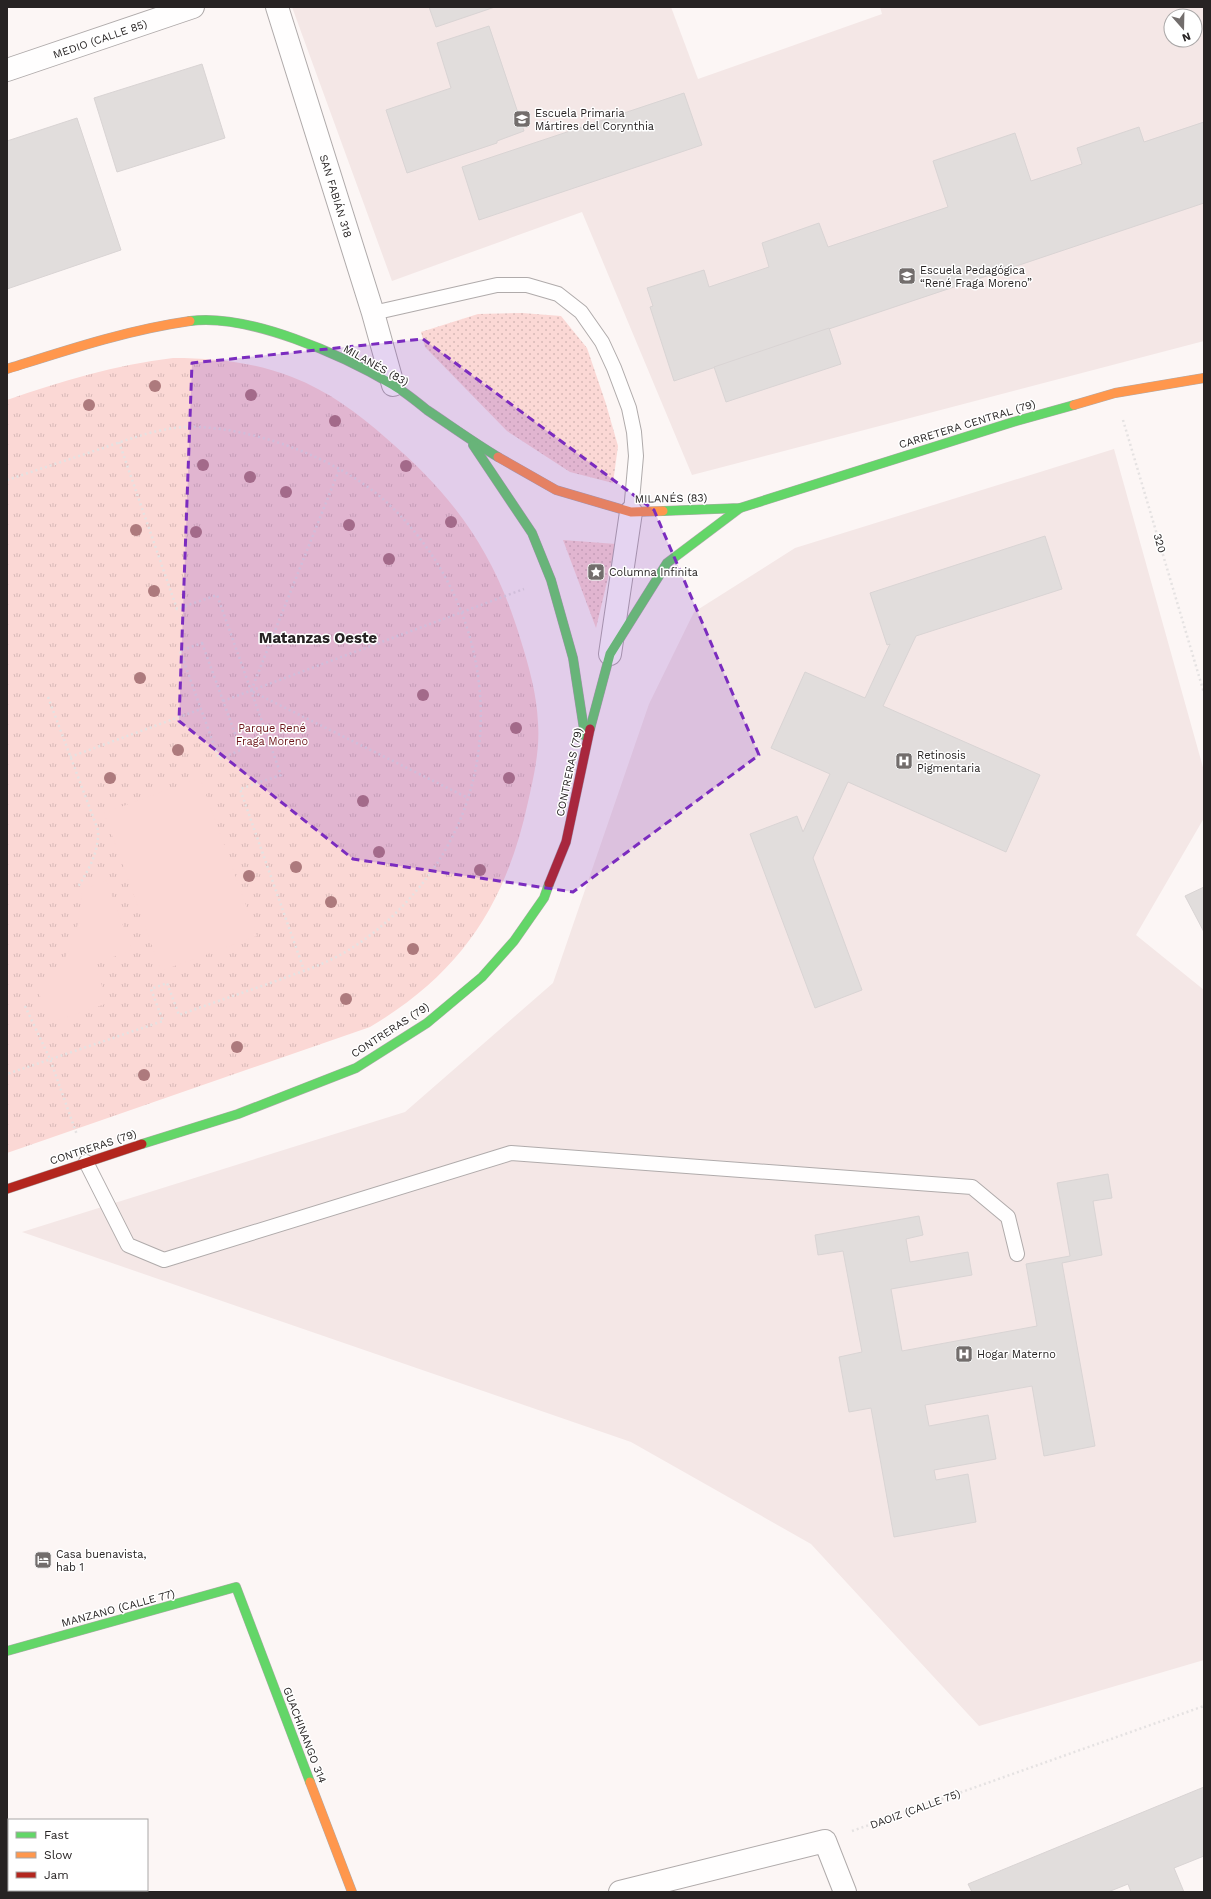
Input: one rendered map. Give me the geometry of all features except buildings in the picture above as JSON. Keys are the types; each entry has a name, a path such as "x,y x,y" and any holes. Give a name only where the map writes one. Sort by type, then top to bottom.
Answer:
{"main road":[{"name":"MILANÉS (83)","path":"7,369 75,347 155,326 199,320 246,324 320,348 393,385 470,442 556,490 632,512 740,508"},
{"name":"CARRETERA CENTRAL (79)","path":"740,508 1012,422 1115,393 1204,378"},
{"path":"470,442 532,533 551,580 573,658 586,745"},
{"name":"CONTRERAS (79)","path":"7,1189 86,1162 238,1114 356,1068 427,1023 482,977 514,941 544,898 566,842 586,745 610,654 667,562 740,508"},
{"name":"MANZANO (CALLE 77)","path":"7,1650 236,1587"},
{"name":"GUACHINANGO 314","path":"236,1587 352,1892"}],"street":[{"name":"MEDIO (CALLE 85)","path":"7,70 194,7"},
{"name":"SAN FABIÁN 318","path":"277,7 373,313 393,385"},
{"path":"610,654 632,512"},
{"path":"620,1892 825,1841 845,1892"}],"lane":[{"path":"373,313 497,284 527,285 558,294 581,312 602,342 614,368 629,408 634,432 636,456 632,512"},
{"path":"86,1162 128,1245 164,1260 511,1153 972,1187 1008,1217 1017,1254"}],"path":[{"name":"320","path":"1115,393 1204,693"},
{"path":"7,480 119,442 171,428 197,427 222,429 288,445 340,470 373,491 413,530 440,568 461,612 476,662 482,702 480,740 468,798 446,849 417,891 362,941 325,963 179,1015 167,983 151,989 163,1021 7,1074"},
{"path":"119,442 177,609 217,595 281,775 240,789 304,970"},
{"path":"251,691 340,470"},
{"path":"223,701 551,580"},
{"path":"202,643 241,750 219,759 201,709 180,651 202,643"},
{"path":"251,691 468,798"},
{"path":"48,697 98,830 96,851 88,870 78,887"},
{"path":"70,757 201,709"},
{"path":"25,1006 50,1059 75,1130"},
{"name":"DAOIZ (CALLE 75)","path":"825,1841 1204,1706"}],"highlighted area":[{"path":"423,339 654,510 759,755 573,892 353,859 179,721 192,363"}],"shaded area":[{"name":"Escuela Pedagógica “René Fraga Moreno”","path":"292,7 671,7 698,79 882,14 880,7 1204,7 1204,341 692,475 582,212 392,281"},
{"path":"1114,449 1204,771 1204,818 1136,935 1204,990 1204,1660 979,1726 811,1544 631,1442 22,1232 405,1112 553,983 649,704 694,612 795,548"}],"green space":[{"path":"522,313 561,316 587,348 606,404 618,446 613,483 570,472 507,431 425,347 421,332 478,314"},
{"name":"Parque René Fraga Moreno","path":"173,358 219,360 248,364 292,377 318,389 353,411 411,460 433,482 452,505 470,529 499,580 511,609 527,661 534,692 538,723 536,762 528,802 519,839 507,873 492,904 475,932 454,959 430,983 402,1006 370,1027 7,1153 7,400 89,374"},
{"path":"563,540 616,544 596,628"},
{"path":"200,778 257,936 161,971 104,813"},
{"path":"106,880 132,950 94,964 108,1003 50,1023 37,988 49,978 58,967 72,945 79,920 82,890"}],"traffic: fast":[{"path":"190,321 213,320 239,323 267,330 322,349 372,373 397,388 427,410 498,457"},
{"path":"663,511 740,508 1013,422 1074,405"},
{"path":"473,445 532,533 551,580 573,658 585,736"},
{"path":"590,729 610,654 667,563 740,508"},
{"path":"142,1144 238,1114 356,1068 427,1023 482,977 514,941 544,898 549,884"},
{"path":"7,1651 236,1587 310,1782"}],"traffic: slow":[{"path":"7,369 120,335 190,321"},
{"path":"1074,405 1115,393 1204,378"},
{"path":"498,457 556,490 631,512 663,511"},
{"path":"310,1782 352,1892"}],"traffic: jam":[{"path":"549,884 566,842 590,729"},
{"path":"7,1189 142,1144"}],"place":[{"name":"Escuela Primaria Mártires del Corynthia","path":"522,119"},
{"name":"Escuela Pedagógica “René Fraga Moreno”","path":"907,276"},
{"name":"Columna Infinita","path":"596,572"},
{"name":"Retinosis Pigmentaria","path":"904,761"},
{"name":"Hogar Materno","path":"964,1354"},
{"name":"Casa buenavista, hab 1","path":"43,1560"}],"district":[{"name":"Matanzas Oeste","path":"318,638"}]}
